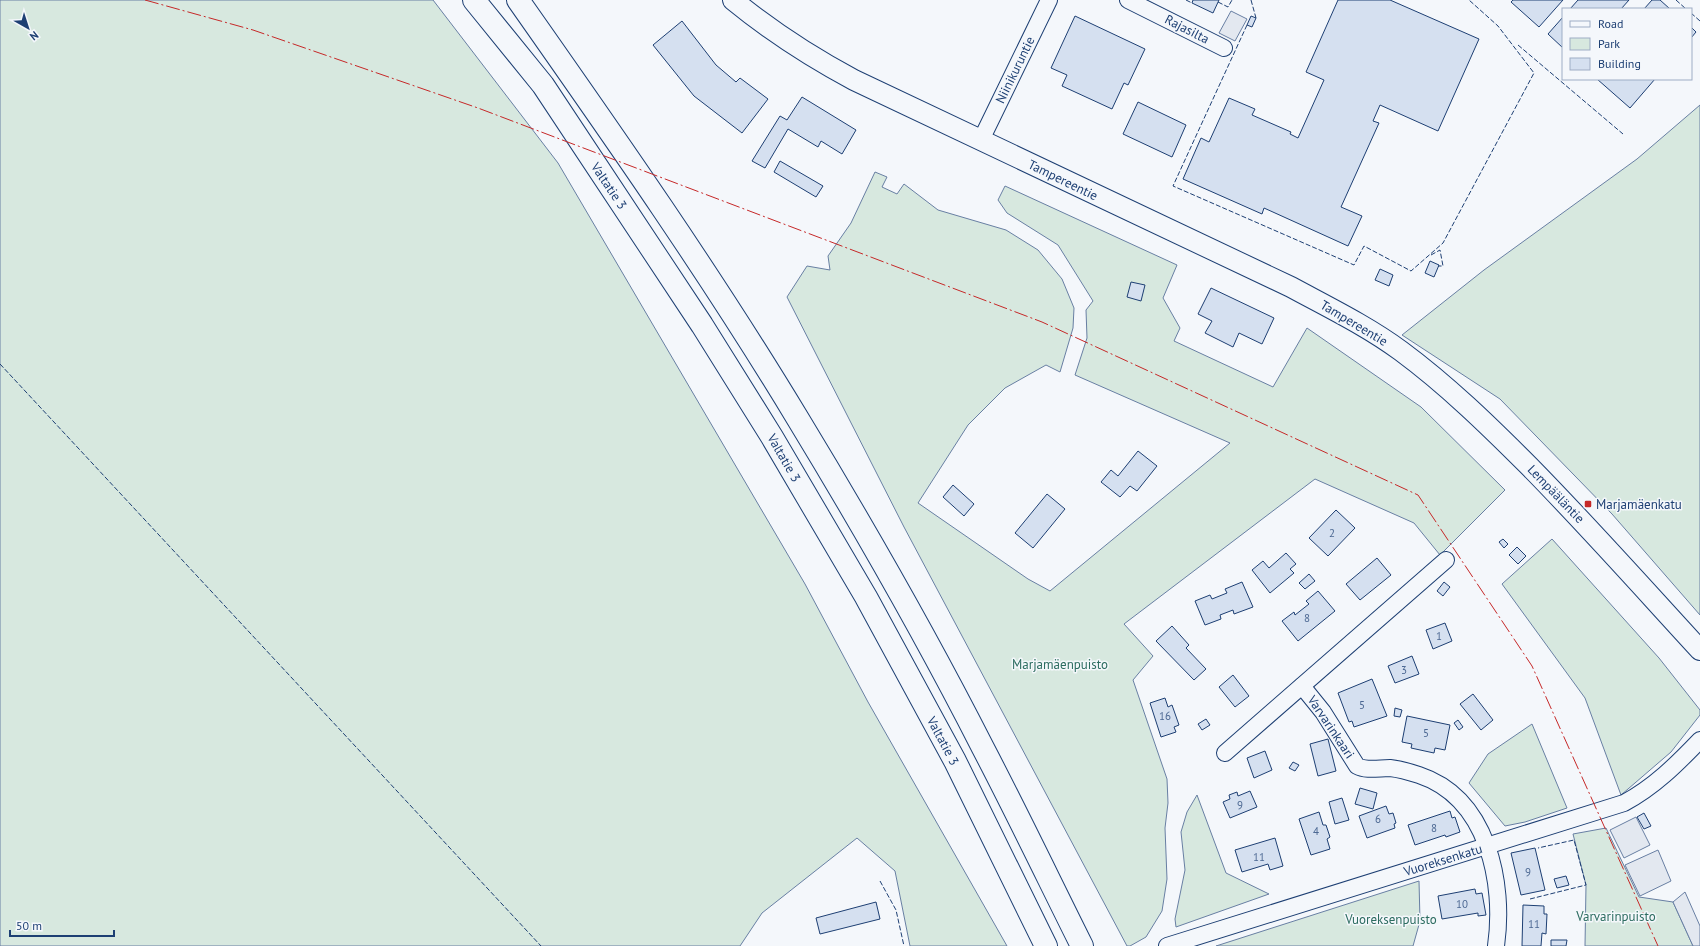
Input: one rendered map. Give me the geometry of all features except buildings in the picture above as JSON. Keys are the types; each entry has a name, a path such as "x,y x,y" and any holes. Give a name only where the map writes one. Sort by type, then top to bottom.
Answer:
{"highway":[{"name":"Valtatie 3","path":"474,0 543,85 702,325 772,436 866,597 955,761 1046,946"},
{"path":"518,0 652,190 799,420 893,582 983,746 1082,946"}],"main road":[{"name":"Tampereentie","path":"733,0 767,28 816,60 854,80 1291,287 1339,313 1400,350"},
{"name":"Lempääläntie","path":"1400,350 1451,390 1480,417 1578,517 1700,650"}],"street":[{"name":"Niinikuruntie","path":"981,140 1049,0"},
{"name":"Rajasilta","path":"1128,0 1224,48"},
{"path":"1225,753 1446,560"},
{"name":"Varvarinkaari","path":"1302,686 1323,712 1357,766 1364,769 1391,768 1407,772 1436,783 1450,792 1468,811 1480,828 1487,846 1498,892 1499,929 1496,946"},
{"name":"Vuoreksenkatu","path":"1167,946 1604,810 1635,797 1661,778 1700,740"}],"green space":[{"path":"0,0 433,0 558,163 805,584 868,702 1007,946 910,946 895,871 857,838 762,913 740,946 0,946"},
{"path":"1700,105 1700,615 1612,514 1500,399 1402,335 1484,270 1637,159"},
{"name":"Marjamäenpuisto","path":"875,172 887,177 882,187 897,194 904,184 938,210 1006,230 1038,250 1062,279 1074,308 1073,328 1060,372 1046,365 1005,388 968,425 918,503 1028,579 1050,591 1230,443 1075,375 1087,338 1086,310 1093,301 1058,245 1007,213 998,200 1005,186 1177,265 1163,298 1180,328 1174,341 1273,387 1307,328 1421,407 1505,490 1440,555 1414,523 1315,479 1124,624 1153,656 1133,680 1167,779 1168,803 1165,828 1167,879 1162,911 1146,937 1130,946 1127,946 904,527 787,297 807,266 830,270 828,256 851,223"},
{"path":"1552,539 1659,658 1700,710 1700,715 1671,752 1621,795 1585,698 1502,584"},
{"path":"1532,724 1567,808 1525,822 1505,826 1469,783 1488,754"},
{"path":"1197,795 1226,873 1269,894 1176,927 1175,919 1185,870 1181,832 1187,812"},
{"name":"Varvarinpuisto","path":"1606,828 1639,897 1673,902 1693,946 1585,946 1586,885 1573,834"},
{"name":"Vuoreksenpuisto","path":"1419,881 1420,921 1413,946 1216,946"}],"shaded area":[{"path":"1231,11 1247,19 1235,41 1219,33"},
{"path":"1636,817 1650,845 1624,858 1610,830"},
{"path":"1658,850 1671,881 1640,896 1625,865"},
{"path":"1685,892 1700,926 1700,946 1693,946 1673,902"}],"fence":[{"path":"1186,0 1192,3"},
{"path":"1218,2 1228,7 1232,0"},
{"path":"1251,0 1256,18"},
{"path":"1247,25 1173,186 1354,265 1364,246 1411,271 1443,243 1534,73 1498,26 1469,0"},
{"path":"1676,0 1685,8"},
{"path":"1692,14 1700,21"},
{"path":"1518,45 1623,134"},
{"path":"1431,255 1440,250 1443,266 1438,266"},
{"path":"0,364 541,946"},
{"path":"1530,899 1586,885 1574,840 1538,848"},
{"path":"880,881 896,910 904,946"}],"power":[{"path":"145,0 253,30 478,108 1042,322 1418,495 1532,666 1658,946"}],"place":[{"name":"Marjamäenkatu","path":"1588,504"}]}
